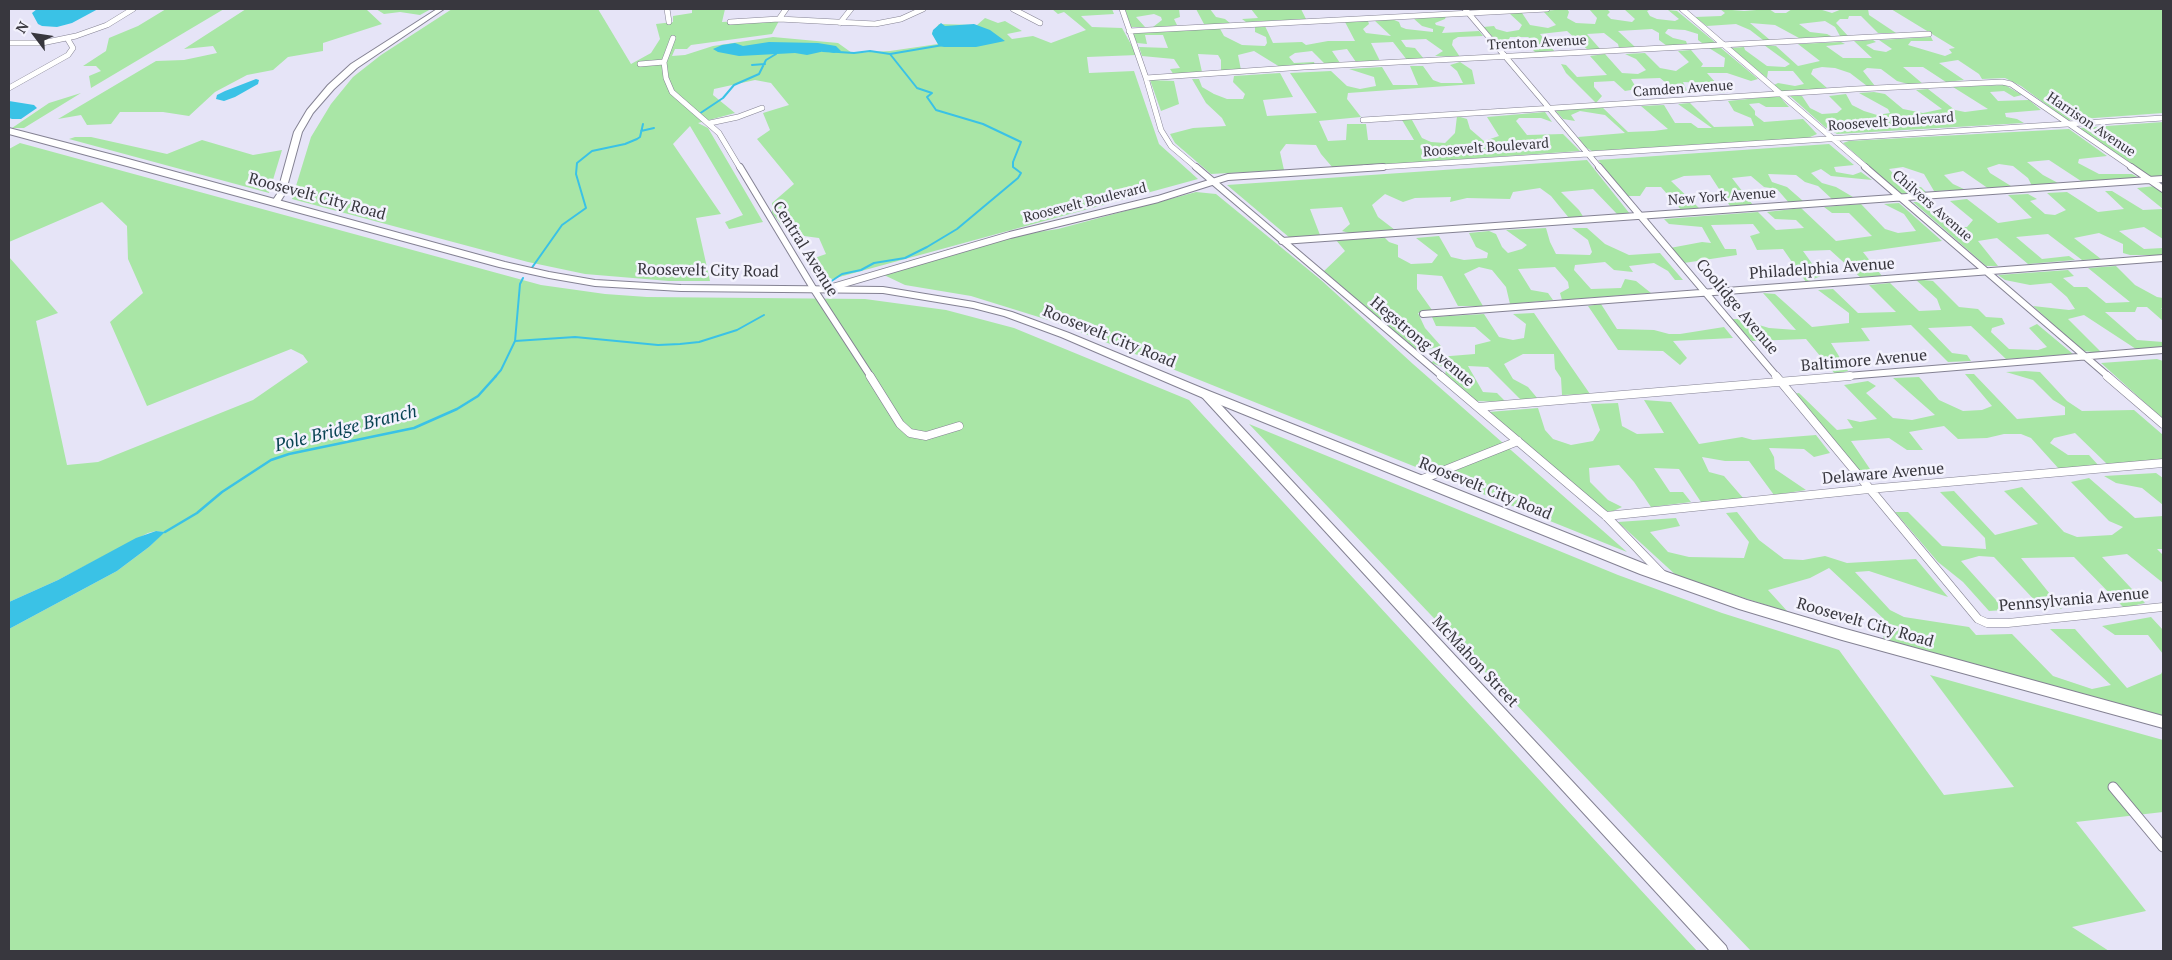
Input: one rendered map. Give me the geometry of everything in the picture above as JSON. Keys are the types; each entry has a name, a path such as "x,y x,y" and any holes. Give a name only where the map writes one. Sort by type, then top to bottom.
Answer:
{"main road":[{"name":"Roosevelt City Road","path":"9,131 118,159 503,265 595,283 681,288 883,290 974,305 1008,314 1065,335 1205,394 1665,577 1744,605 1842,634 2163,722"}],"street":[{"path":"9,43 42,43 67,38 107,25 134,9"},
{"path":"275,203 281,194 298,132 310,112 354,66 441,9"},
{"path":"667,9 669,22"},
{"path":"779,19 786,9"},
{"path":"840,23 851,9"},
{"path":"730,22 779,19 866,24 890,22 911,16 923,9"},
{"path":"1013,9 1040,23"},
{"name":"Hegstrong Avenue","path":"1122,9 1146,78 1161,130 1171,146 1212,183 1606,516 1665,577"},
{"path":"1129,31 1467,11 1547,9"},
{"name":"Chilvers Avenue","path":"1682,9 1834,138 2163,424"},
{"name":"Coolidge Avenue","path":"1467,11 1781,382 1969,611 1978,619 1987,623"},
{"name":"Trenton Avenue","path":"1146,78 1304,67 1929,34"},
{"path":"9,88 68,55 73,48 67,38"},
{"path":"640,64 664,62 673,38"},
{"name":"Central Avenue","path":"664,62 666,78 672,92 710,123 719,133 812,288 905,429 916,435 926,436 959,426"},
{"name":"Camden Avenue","path":"1363,120 2005,82"},
{"name":"Harrison Avenue","path":"2005,82 2163,189"},
{"path":"710,123 738,117 762,108"},
{"name":"Roosevelt Boulevard","path":"826,289 1010,235 1235,176 2163,118"},
{"name":"New York Avenue","path":"1282,241 2163,179"},
{"name":"Philadelphia Avenue","path":"1424,314 1704,291 2163,258"},
{"name":"Baltimore Avenue","path":"1478,407 2163,350"},
{"name":"McMahon Street","path":"1205,394 1720,951"},
{"path":"1420,480 1518,440"},
{"name":"Delaware Avenue","path":"1606,516 1870,489 2163,463"},
{"name":"Pennsylvania Avenue","path":"1987,623 2008,623 2163,607"},
{"path":"2114,787 2163,847"}],"green space":[{"path":"166,9 224,9 91,88 89,76 101,71 96,66 83,66 106,51 109,38 138,26"},
{"path":"246,9 376,9 367,10 382,24 323,43 323,51 288,57 273,70 247,75 215,92 189,116 163,112 120,112 111,124 87,125 81,115 58,119 156,61 184,60 217,53 213,46 184,49"},
{"path":"376,9 431,9 420,15 400,12 384,14"},
{"path":"452,9 598,9 631,64 651,53 660,39 656,24 673,22 673,16 692,13 692,9 725,9 722,22 780,19 772,34 691,45 687,49 675,49 672,56 685,55 713,46 773,37 838,43 852,53 890,51 938,44 932,33 939,24 977,25 985,18 998,23 1005,21 1022,31 1007,34 1012,39 1033,36 1051,43 1086,30 1064,12 1058,14 1052,9 1112,9 1114,14 1081,16 1092,27 1122,28 1137,55 1087,57 1089,73 1134,71 1159,144 1198,179 832,279 813,271 806,261 826,254 819,238 789,234 772,213 772,203 794,184 757,139 770,130 763,113 789,105 771,83 755,80 714,89 713,95 735,113 698,123 708,128 763,222 729,229 725,222 743,215 690,126 673,144 721,214 696,218 710,281 669,281 585,274 528,262 292,199 311,137 331,104 353,77 381,55"},
{"path":"1125,9 1179,9 1180,17 1174,19 1177,25 1153,27 1162,20 1161,17 1154,14 1136,17 1145,27 1131,27"},
{"path":"1196,9 1210,9 1216,17 1225,19 1231,24 1204,24"},
{"path":"1251,9 1301,9 1306,19 1246,22 1242,19 1258,18"},
{"path":"1567,9 1569,12 1567,18 1576,23 1595,24 1597,18 1589,9 1607,9 1610,12 1607,15 1611,19 1632,22 1635,19 1624,9 1651,9 1647,11 1650,16 1657,19 1675,21 1679,19 1668,10 1677,11 1716,43 1702,43 1698,40 1698,34 1685,30 1668,29 1665,33 1673,38 1686,41 1687,44 1667,46 1659,40 1659,33 1652,29 1618,31 1635,47 1619,48 1618,44 1604,33 1587,34 1601,50 1588,50 1567,31 1540,34 1555,52 1537,54 1533,50 1540,45 1528,37 1510,37 1508,42 1497,41 1483,27 1494,26 1496,29 1507,32 1519,30 1522,25 1509,13 1522,13 1530,25 1548,28 1556,25 1543,11"},
{"path":"1720,9 1744,11 1769,9 1775,13 1786,13 1792,9 1819,9 1832,13 1842,9 1868,9 1869,15 1896,33 1878,33 1861,16 1849,16 1848,19 1840,19 1836,23 1849,37 1840,36 1835,27 1825,21 1799,24 1810,32 1827,34 1833,37 1799,38 1775,25 1750,23 1770,40 1763,40 1750,30 1736,24 1707,26 1695,17 1721,16 1725,13"},
{"path":"1891,9 2163,9 2163,113 2067,120 2021,86 2005,78 1982,79 1979,74 1958,60 1939,63 1964,80 1946,82 1923,67 1903,67 1923,84 1908,84 1897,81 1881,69 1867,68 1863,71 1875,86 1867,86 1850,73 1835,68 1822,67 1813,69 1811,74 1827,88 1783,92 1774,85 1778,83 1795,86 1804,84 1793,71 1768,71 1767,78 1731,48 1744,47 1745,50 1767,66 1785,67 1790,64 1764,45 1776,46 1798,66 1820,61 1798,44 1841,42 1845,44 1826,46 1843,58 1872,58 1854,41 1873,40 1876,42 1866,45 1874,50 1886,52 1892,49 1879,40 1931,37 1933,41 1911,41 1908,45 1945,56 1952,53 1949,49 1955,48"},
{"path":"1446,16 1445,19 1435,23 1445,27 1442,33 1479,31 1483,36 1458,37 1453,40 1452,45 1460,57 1435,56 1443,51 1426,39 1401,40 1406,47 1415,48 1424,59 1407,60 1393,42 1371,43 1380,61 1356,62 1347,49 1332,51 1340,63 1326,65 1312,51 1295,53 1289,57 1294,63 1314,62 1315,65 1280,67 1254,51 1238,55 1241,70 1221,72 1221,60 1218,55 1198,54 1202,72 1174,75 1170,69 1180,68 1174,59 1142,56 1139,47 1168,48 1163,35 1145,35 1147,44 1137,43 1132,33 1219,27 1224,36 1242,45 1265,46 1267,43 1266,37 1255,32 1255,27 1265,26 1273,43 1302,42 1306,45 1328,41 1355,41 1345,22 1360,19 1368,21 1369,24 1363,29 1366,33 1391,36 1374,20 1392,19 1399,22 1401,27 1406,29 1433,32 1433,29 1422,26 1413,18"},
{"path":"1709,48 1721,48 1758,79 1751,81 1727,73 1707,73 1725,93 1717,93 1703,83 1683,82 1689,95 1681,95 1660,78 1631,79 1637,89 1625,91 1614,81 1594,82 1594,87 1602,96 1596,103 1566,73 1561,64 1566,65 1577,77 1607,75 1590,56 1605,54 1622,73 1638,74 1646,70 1636,59 1625,54 1645,53 1660,68 1676,71 1689,62 1678,51 1691,50 1703,64 1701,67 1724,67 1725,58"},
{"path":"1460,62 1472,70 1475,84 1348,93 1347,99 1361,117 1319,121 1328,141 1346,140 1347,124 1366,124 1368,140 1414,140 1402,120 1412,120 1422,138 1431,142 1445,143 1455,133 1457,116 1467,119 1470,129 1484,141 1499,136 1487,117 1545,112 1552,122 1541,118 1519,118 1516,121 1527,135 1563,134 1580,151 1333,168 1316,145 1286,144 1280,152 1284,170 1211,174 1175,143 1170,134 1193,128 1226,126 1222,118 1206,103 1192,79 1199,79 1202,87 1214,94 1227,99 1243,99 1245,94 1233,82 1234,76 1280,73 1293,97 1263,100 1267,116 1317,113 1290,73 1331,71 1347,86 1360,89 1376,86 1374,77 1349,69 1382,67 1393,85 1418,85 1410,66 1423,66 1433,80 1441,83 1463,83 1457,71 1450,65"},
{"path":"1150,80 1174,81 1179,104 1161,111"},
{"path":"2005,85 2022,95 2014,97 2004,91 1990,92 1998,101 2029,100 2041,110 2005,113 2006,117 2017,119 2024,123 1837,134 1825,127 1790,96 1802,96 1810,108 1822,114 1837,113 1842,109 1829,96 1846,94 1852,105 1864,111 1877,115 1890,113 1888,109 1859,93 1874,92 1885,94 1903,109 1923,113 1942,109 1916,90 1928,89 1955,110 1965,112 1988,109 1953,87"},
{"path":"81,93 24,128 12,128 49,103"},
{"path":"1779,96 1789,107 1766,107 1759,103 1749,104 1755,111 1755,115 1764,122 1803,119 1817,134 1808,138 1592,151 1585,147 1578,137 1625,133 1605,115 1580,111 1571,115 1575,121 1563,119 1555,110 1602,107 1628,132 1654,131 1668,129 1641,106 1664,105 1675,123 1691,123 1698,128 1712,128 1678,104 1690,103 1714,127 1754,126 1751,118 1734,111 1728,101"},
{"path":"2163,122 2163,177 2152,178 2079,128"},
{"path":"2069,129 2107,156 2079,159 2078,163 2099,174 2132,174 2139,178 2084,183 2049,160 2027,162 2043,175 2058,183 2032,186 2028,178 2013,166 1999,164 1987,168 1990,173 2011,186 1989,189 1963,171 1944,175 1953,184 1966,190 1934,191 1924,174 1903,167 1889,169 1907,188 1921,187 1927,193 1901,194 1843,143 1849,141"},
{"path":"91,137 167,154 202,140 253,155 282,150 269,193 69,139"},
{"path":"20,143 541,285 605,294 647,297 865,299 946,310 1014,328 1189,400 1697,951 9,951 9,629 117,571 149,547 164,532 148,533 58,580 9,602 9,257 58,313 36,321 67,465 98,462 253,400 308,362 303,355 291,349 147,406 110,322 143,293 128,259 127,226 102,202 9,242 9,149"},
{"path":"1829,144 1854,165 1834,167 1836,172 1853,175 1861,172 1872,180 1831,176 1821,169 1811,173 1822,183 1836,187 1853,197 1833,200 1818,186 1805,182 1796,175 1768,174 1772,182 1787,187 1803,201 1790,204 1777,189 1764,187 1751,176 1732,178 1753,205 1730,206 1710,175 1684,176 1671,181 1699,208 1681,210 1661,187 1646,187 1640,196 1628,196 1598,160"},
{"path":"1587,160 1630,214 1617,214 1593,189 1561,192 1579,210 1584,218 1569,218 1551,196 1540,188 1513,192 1510,199 1467,198 1450,202 1451,197 1415,198 1403,202 1385,194 1372,205 1378,217 1395,230 1349,233 1342,231 1350,224 1342,207 1310,209 1320,235 1290,238 1227,185"},
{"path":"2155,186 2163,192 2163,209 2137,188"},
{"path":"2105,191 2112,191 2143,210 2163,209 2163,239 2144,227 2119,231 2144,249 2163,248 2163,255 2130,255 2123,253 2123,244 2099,233 2074,238 2101,259 2082,260 2048,234 2016,237 2042,259 2069,256 2075,260 2028,264 1997,238 1978,241 1998,266 1986,266 1913,202 1925,202 1955,227 1967,227 1973,220 1950,201 1967,199 1998,223 2032,218 2008,195 2028,194 2037,199 2030,201 2045,214 2055,215 2066,210 2047,193 2067,192 2098,212 2124,209"},
{"path":"1196,192 1216,194 1321,280 1413,364 1627,552 1058,323 971,296 905,285 884,275 898,269 1025,234 1058,229"},
{"path":"1899,203 1942,241 1863,252 1882,276 1860,277 1830,250 1803,251 1821,276 1806,282 1783,249 1757,250 1750,236 1760,233 1753,224 1711,225 1725,249 1736,249 1737,255 1684,263 1670,248 1702,242 1711,243 1702,227 1669,224 1664,219 1758,212 1776,230 1804,228 1796,220 1775,219 1767,212 1801,208 1836,241 1872,236 1849,213 1832,213 1824,207 1861,204 1885,229 1898,233 1916,231 1904,214 1884,204"},
{"path":"1546,228 1556,254 1590,255 1592,252 1588,240 1572,228 1587,228 1605,244 1629,255 1660,253 1683,280 1675,280 1668,271 1654,263 1629,266 1633,272 1614,270 1605,262 1575,265 1574,270 1591,289 1621,288 1625,279 1636,281 1651,293 1562,300 1560,293 1569,288 1568,282 1555,267 1518,269 1531,290 1548,293 1553,300 1510,304 1506,287 1492,270 1479,267 1464,274 1483,306 1458,306 1442,276 1417,274 1417,289 1432,310 1418,313 1425,328 1441,346 1418,352 1324,271 1345,251 1336,240 1385,238 1389,242 1398,245 1398,257 1411,264 1432,263 1438,255 1416,238 1439,236 1451,257 1464,260 1487,258 1488,253 1476,247 1469,233 1489,231 1496,234 1502,247 1508,253 1522,249 1527,245 1506,230"},
{"path":"2116,266 2135,285 2157,297 2163,298 2163,308 2161,308 2163,310 2163,321 2147,307 2137,307 2135,312 2105,312 2137,340 2163,342 2163,348 2136,349 2084,315 2068,319 2102,353 2083,351 2033,306 2075,309 2067,297 2051,283 2030,285 2005,280 1998,275 2068,270 2074,276 2063,278 2074,287 2087,287 2106,303 2130,302 2088,268"},
{"path":"1915,279 1933,281 1959,307 1978,309 1986,317 2002,318 2005,324 1992,328 1991,332 2009,349 2038,350 2047,347 2029,328 2037,324 2073,354 2006,359 1971,326 1928,328 1952,353 1967,355 1971,361 1948,362 1911,325 1861,328 1870,341 1831,343 1848,371 1835,374 1806,339 1752,341 1731,319 1739,319 1769,328 1796,330 1763,293 1775,294 1812,327 1849,323 1849,313 1818,290 1833,289 1858,313 1896,312 1869,285 1890,283 1919,311 1941,310 1937,299"},
{"path":"1601,304 1617,329 1654,330 1669,334 1680,334 1724,327 1733,338 1673,341 1687,358 1680,365 1663,351 1618,350 1588,306"},
{"path":"1534,313 1590,394 1562,395 1561,378 1555,369 1554,354 1523,354 1504,364 1513,379 1528,387 1538,399 1520,399 1488,367 1468,366 1483,392 1497,393 1506,402 1476,401 1445,377 1446,368 1431,363 1438,357 1475,354 1475,345 1491,341 1475,327 1436,326 1432,317 1484,314 1499,337 1513,340 1524,338 1526,324 1513,314"},
{"path":"2157,359 2163,361 2163,419 2101,363"},
{"path":"2006,372 2040,372 2067,401 2082,411 2134,410 2163,435 2163,459 2108,465 2075,433 2054,438 2050,443 2068,455 2089,455 2099,466 2059,469 2031,438 2021,434 1958,439 1944,426 1909,432 1923,450 1907,450 1889,438 1851,441 1872,472 1861,473 1793,394 1799,393 1837,430 1853,428 1847,419 1860,422 1877,419 1844,385 1868,381 1876,386 1866,393 1893,418 1912,420 1935,415 1893,378 1919,377 1939,400 1963,411 1982,410 1992,406 1965,374 1974,374 2017,419 2065,415 2065,407 2053,400 2033,380"},
{"path":"1644,400 1671,402 1699,444 1742,437 1753,440 1816,435 1830,453 1814,457 1804,449 1769,448 1774,457 1775,469 1806,490 1774,495 1749,461 1725,461 1702,457 1709,472 1724,476 1744,499 1701,502 1679,469 1654,468 1670,492 1683,492 1691,502 1651,507 1634,482 1619,465 1589,468 1590,482 1608,500 1622,507 1607,514 1489,412 1538,408 1545,430 1553,439 1571,445 1593,441 1600,430 1591,404 1618,403 1622,426 1637,434 1664,433"},
{"path":"1249,424 1618,575 1722,613 1839,650 1944,795 2014,787 1930,675 2163,740 2163,812 2076,822 2146,911 2072,927 2109,951 1751,951"},
{"path":"2156,473 2163,478 2163,505 2142,488 2116,483 2104,476"},
{"path":"2089,478 2135,518 2163,516 2163,549 2157,549 2163,555 2163,583 2127,554 2102,557 2145,603 2124,608 2074,557 2021,558 2062,609 2039,605 1994,557 1979,556 1961,561 2005,610 1989,611 1963,582 1938,562 1895,512 1908,512 1942,546 1986,549 1985,538 1940,492 1954,491 1995,535 2038,524 2004,491 2022,487 2064,532 2077,537 2112,535 2123,527 2109,521 2071,482"},
{"path":"1737,512 1759,540 1784,559 1803,560 1825,556 1847,563 1916,559 1948,597 1869,571 1855,572 1890,610 1904,617 1969,627 1976,635 2012,634 2053,676 2092,689 2111,685 2050,629 2075,629 2127,688 2161,674 2163,670 2163,717 1883,641 1886,621 1829,568 1810,578 1768,590 1788,612 1678,577 1618,522 1676,518 1680,526 1650,532 1668,552 1689,557 1744,558 1749,542 1726,513"},
{"path":"2151,617 2163,630 2163,654 2148,635 2115,635 2102,626"}],"water":[{"path":"37,9 98,9 72,23 57,27 38,24 32,13"},
{"path":"941,23 945,26 974,24 990,30 1005,41 976,47 939,46 932,34 933,30"},
{"path":"769,42 818,43 836,46 841,51 834,53 825,51 807,55 795,53 739,56 718,52 713,49 735,43 743,46"},
{"path":"256,79 259,80 258,84 235,97 224,101 216,99 217,95 225,91"},
{"path":"9,101 34,105 37,108 21,119 12,119 9,118"},
{"path":"156,531 165,532 149,547 117,571 9,629 9,602 58,580 136,538"}],"waterway":[{"path":"890,54 943,45"},
{"path":"823,51 854,53 870,51 890,54"},
{"path":"764,64 766,60 776,54"},
{"path":"830,282 842,274 861,270 874,263 905,258 927,247 957,229 1018,178 1021,173 1013,167 1013,162 1021,142 983,124 936,110 927,97 932,93 917,88 890,54"},
{"path":"699,114 723,98 734,85 759,74 764,64"},
{"path":"752,65 764,64"},
{"name":"Pole Bridge Branch","path":"641,131 643,124"},
{"path":"641,131 654,128"},
{"name":"Pole Bridge Branch","path":"531,269 562,225 586,208 576,174 577,163 592,151 625,144 637,139 640,137 641,131"},
{"name":"Pole Bridge Branch","path":"515,341 520,284 523,278"},
{"path":"515,341 575,337 658,345 680,344 699,342 737,330 764,315"},
{"name":"Pole Bridge Branch","path":"495,377 501,370 515,341"},
{"name":"Pole Bridge Branch","path":"165,532 197,513 222,492 271,460 289,454 414,428 457,409 478,396 496,376"}]}
